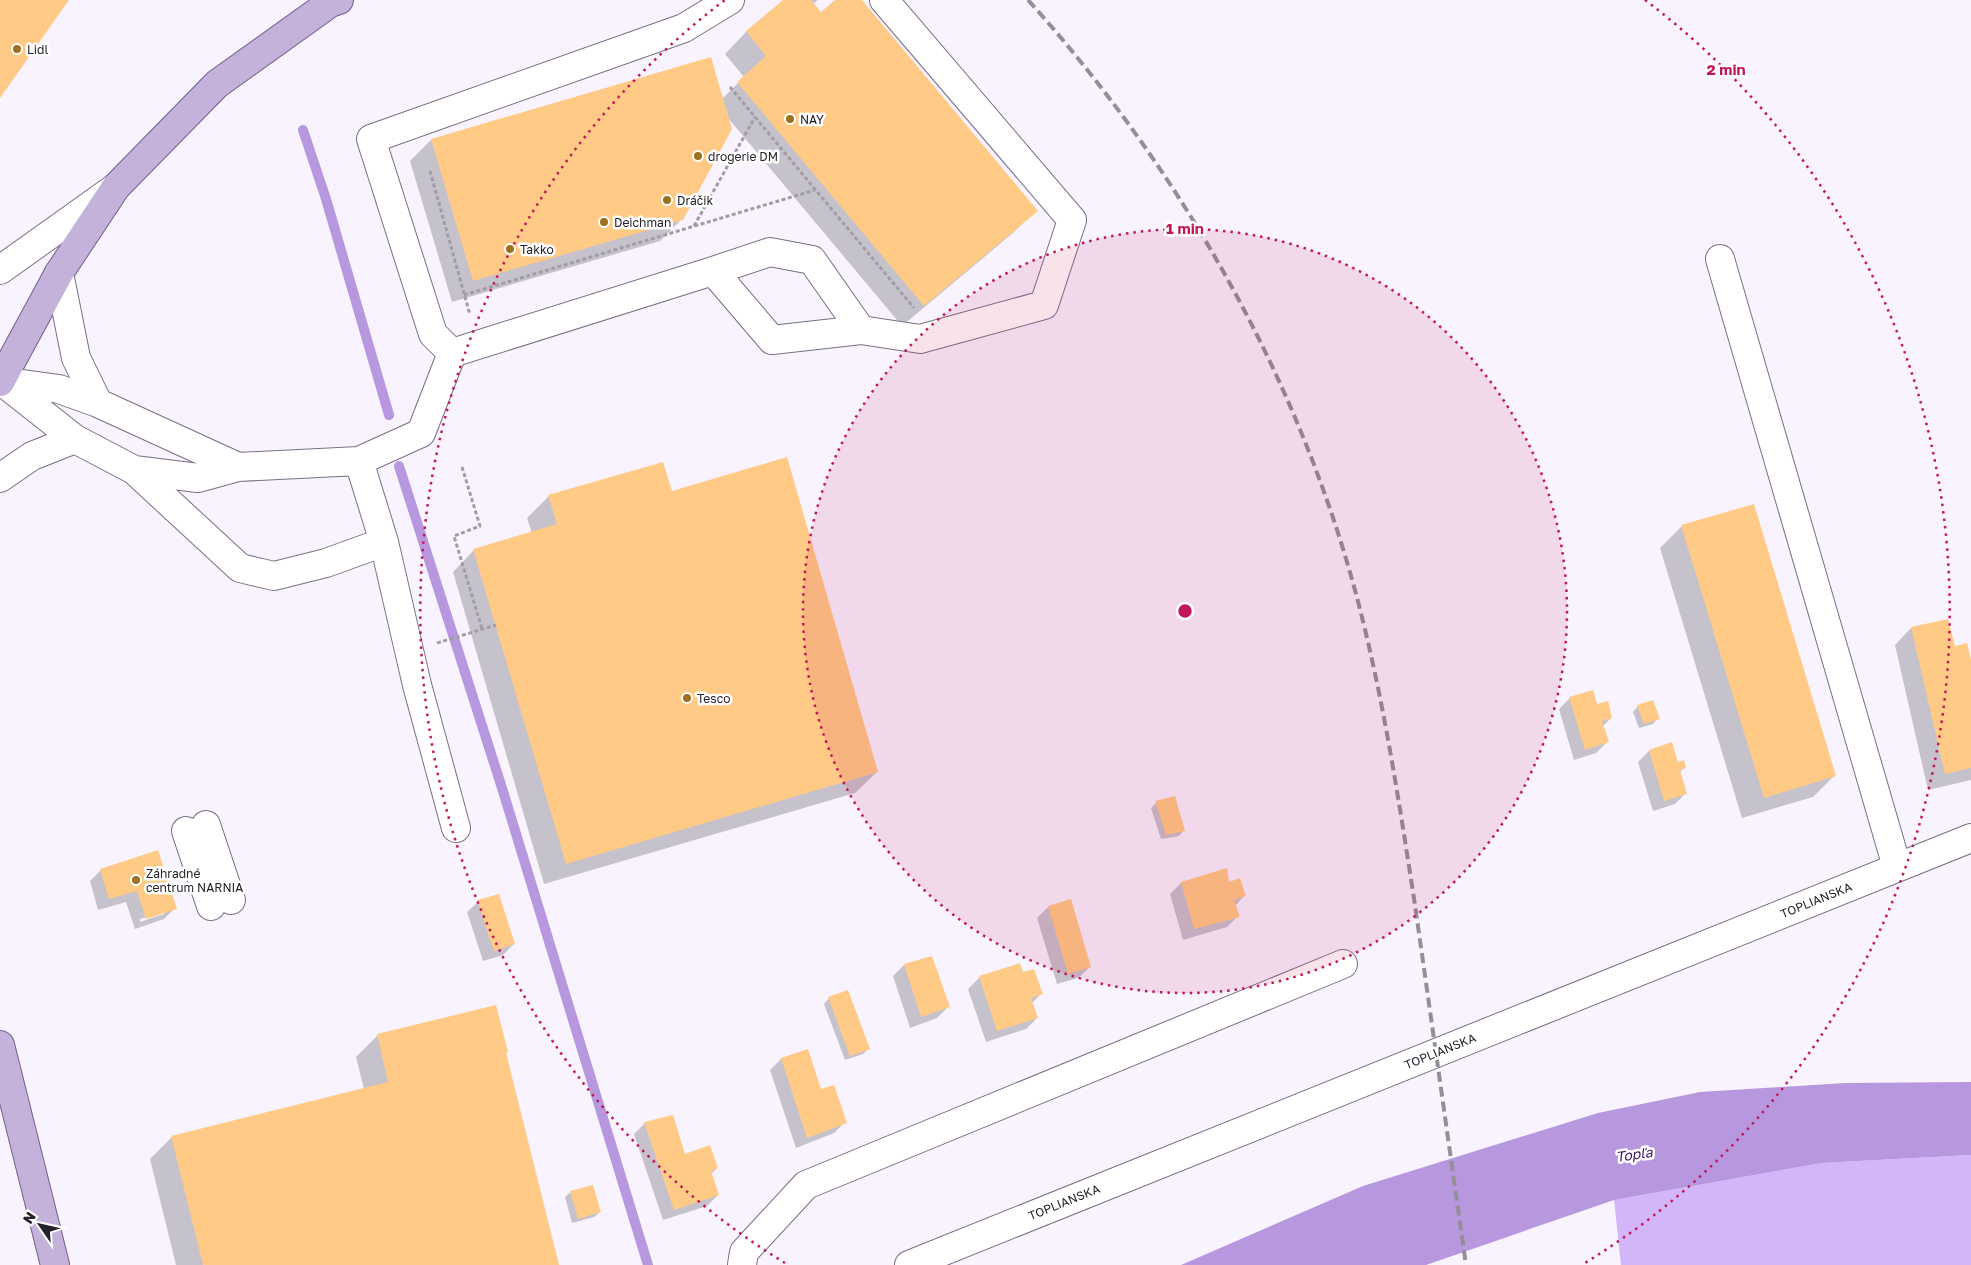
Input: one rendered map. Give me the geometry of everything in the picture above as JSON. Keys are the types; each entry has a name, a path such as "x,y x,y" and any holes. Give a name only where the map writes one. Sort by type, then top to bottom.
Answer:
{"main road":[{"path":"0,381 59,273 116,187 217,84 330,3 339,0"},
{"path":"2,1059 55,1265"}],"street":[{"path":"452,353 433,334 371,139 684,28 730,0"},
{"path":"713,271 772,340 860,330 920,339 1044,305 1072,220 884,0"},
{"path":"0,270 116,187"},
{"path":"452,353 770,252 812,260 860,330"},
{"path":"1720,259 1897,867"},
{"path":"59,273 76,358 98,403"},
{"path":"134,470 198,478 238,467 359,461 421,433 452,353"},
{"path":"0,381 60,389 98,403 238,467"},
{"path":"0,381 75,439 134,470 240,568 274,576 326,563 384,542"},
{"path":"0,478 32,456 75,439"},
{"path":"359,461 384,542 417,685 456,828"},
{"path":"196,828 221,903"},
{"name":"TOPLIANSKA","path":"909,1265 1971,838"},
{"path":"742,1265 744,1252 806,1185 1343,964"}],"path":[{"path":"730,87 917,312"},
{"path":"694,226 756,118"},
{"path":"430,172 471,318"},
{"path":"464,295 815,190"},
{"path":"462,467 480,526 454,536 482,629"},
{"path":"437,643 496,625"}],"shaded area":[{"path":"1971,1155 1971,1265 1621,1265 1614,1200 1822,1163"}],"water":[{"name":"Topľa","path":"1971,1082 1971,1155 1822,1163 1614,1200 1426,1265 1181,1265 1363,1186 1598,1113 1700,1092 1846,1083"}],"building":[{"name":"Lidl","path":"0,0 69,0 0,98"},
{"path":"783,0 811,0 821,12 835,0 862,0 1038,211 924,306 737,82 766,56 746,31"},
{"path":"711,57 732,129 683,220 473,281 431,139"},
{"name":"Tesco","path":"787,457 878,772 566,864 473,549 557,524 548,495 663,462 672,491"},
{"path":"1754,504 1836,776 1764,798 1681,525"},
{"path":"1948,619 1955,646 1967,643 1971,660 1971,768 1945,774 1911,627"},
{"path":"1593,690 1597,704 1608,701 1612,718 1602,721 1609,742 1585,750 1569,697"},
{"path":"1653,700 1660,719 1644,724 1637,705"},
{"path":"1672,742 1678,762 1684,760 1686,768 1680,770 1687,794 1664,801 1649,750"},
{"path":"1175,796 1185,831 1166,835 1155,801"},
{"name":"Záhradné centrum NARNIA","path":"158,850 177,909 146,919 137,891 109,899 100,869"},
{"path":"1227,868 1229,882 1240,878 1246,896 1234,900 1240,917 1194,929 1181,882"},
{"path":"499,894 515,944 494,951 477,900"},
{"path":"1071,899 1091,967 1068,974 1048,906"},
{"path":"932,956 950,1007 921,1017 904,964"},
{"path":"1020,963 1023,972 1034,969 1043,994 1031,998 1038,1018 997,1031 979,976"},
{"path":"848,990 870,1049 850,1056 828,997"},
{"path":"496,1005 508,1052 506,1053 559,1265 203,1265 171,1136 388,1082 377,1034"},
{"path":"808,1049 821,1089 834,1085 847,1123 807,1138 781,1058"},
{"path":"673,1115 685,1154 710,1145 718,1168 711,1171 719,1195 674,1210 644,1122"},
{"path":"593,1185 601,1212 578,1219 570,1191"}],"waterway":[{"path":"303,130 326,199 389,415"},
{"path":"399,466 502,788 648,1265"}],"railway":[{"path":"1028,0 1081,62 1130,126 1176,194 1219,263 1257,335 1291,409 1321,485 1359,604 1387,732 1415,905 1466,1265"}],"place":[{"name":"Lidl","path":"17,49"},
{"name":"NAY","path":"790,119"},
{"name":"drogerie DM","path":"698,156"},
{"name":"Dráčik","path":"667,200"},
{"name":"Deichman","path":"604,222"},
{"name":"Takko","path":"510,249"},
{"name":"Tesco","path":"687,698"},
{"name":"Záhradné centrum NARNIA","path":"136,880"}]}
